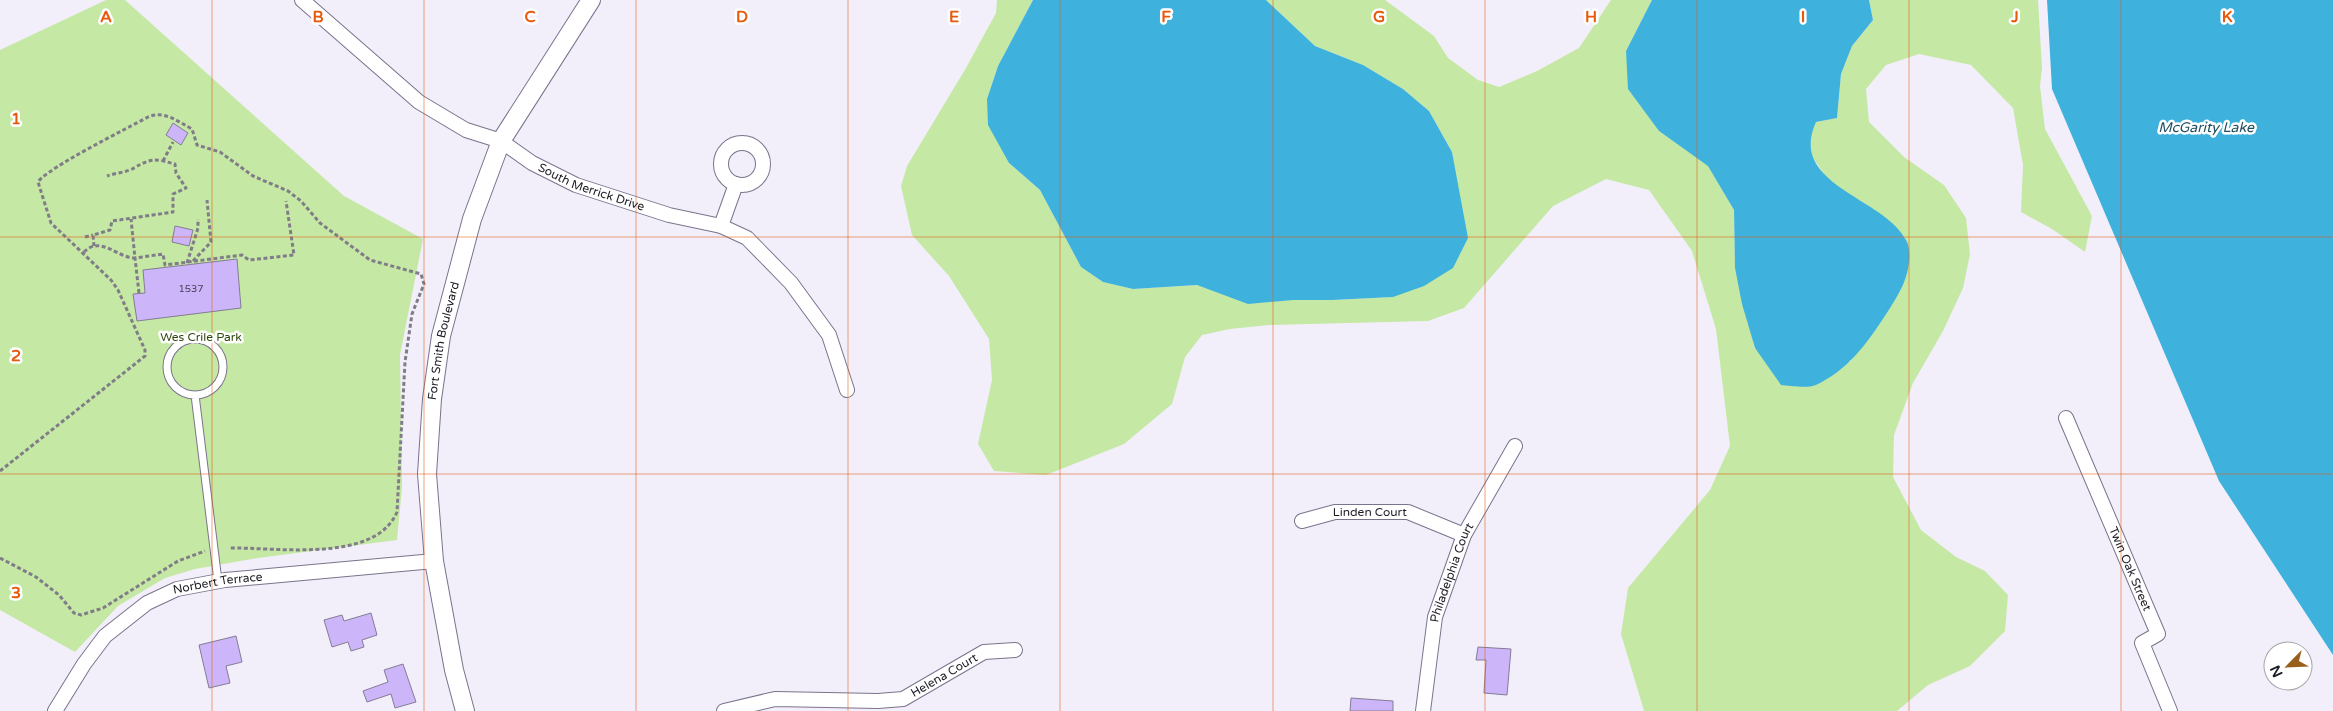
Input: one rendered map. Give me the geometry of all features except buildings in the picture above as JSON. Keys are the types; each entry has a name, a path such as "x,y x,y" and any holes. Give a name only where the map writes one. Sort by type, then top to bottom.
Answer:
{"street":[{"name":"South Merrick Drive","path":"302,0 419,102 466,130 501,141 532,163 576,186 669,215 721,226 747,238 791,283 829,335 847,390"},
{"name":"Fort Smith Boulevard","path":"465,711 454,670 434,561 427,474 432,399 440,336 472,220 501,141 591,0"},
{"path":"721,226 736,184"},
{"name":"Twin Oak Street","path":"2066,418 2158,634 2142,643 2170,711"},
{"name":"Philadelphia Court","path":"1423,711 1435,618 1464,535 1515,446"},
{"name":"Linden Court","path":"1302,521 1335,512 1408,512 1464,535"},
{"name":"Norbert Terrace","path":"55,711 84,664 112,631 147,603 177,590 218,582 434,561"},
{"name":"Helena Court","path":"724,711 775,699 879,706 903,699 984,652 1015,650"}],"lane":[{"path":"195,339 213,346 222,362 219,380 213,388 195,395 179,390 169,376 167,368 172,352 177,345 195,339"},
{"path":"195,395 218,582"}],"path":[{"path":"0,471 146,356 118,290 84,252 51,223 38,182 40,178 66,163 156,114 167,115 192,129 197,145 220,152 253,176 288,191 301,201 320,223 370,260 420,274 424,284 412,314 405,362 398,501 394,520 376,536 328,550 229,548"},
{"path":"162,161 173,142"},
{"path":"85,237 110,230 112,221 172,212 173,194 186,188 176,173 175,164 149,159 133,169 108,176"},
{"path":"193,262 211,242 207,200"},
{"path":"84,252 94,246 112,249 126,258 163,254 165,266 242,255 250,260 294,255 286,201"},
{"path":"131,218 139,293"},
{"path":"187,263 198,228 198,219"},
{"path":"93,235 94,246"},
{"path":"0,558 36,577 59,595 74,613 81,615 103,608 178,561 205,551"}],"green space":[{"name":"Wes Crile Park","path":"106,0 125,0 344,196 423,239 400,355 402,488 397,540 258,558 195,569 165,578 118,606 75,652 0,610 0,50"},
{"path":"997,0 1033,0 998,66 987,99 1009,163 1040,190 1081,267 1103,282 1133,289 1197,285 1221,292 1293,300 1332,300 1393,297 1456,181 1452,152 1429,111 1403,89 1363,65 1315,46 1266,0 1385,0 1434,36 1448,58 1478,80 1499,87 1537,71 1579,48 1611,0 1652,0 1626,51 1659,131 1708,165 1734,210 1735,268 1755,349 1850,362 1902,287 1866,204 1848,195 1826,177 1813,158 1808,138 1816,122 1837,118 1841,74 1852,46 1873,20 1869,0 2038,0 2042,68 2040,86 2045,129 2092,216 2085,252 2052,229 2021,212 2023,165 2013,108 1971,65 1919,54 1886,65 1866,89 1869,122 1904,157 1944,185 1966,218 1970,254 1963,288 1943,331 1913,383 1894,435 1893,477 1921,530 1956,557 1985,571 2008,595 2005,631 1970,666 1928,685 1897,711 1644,711 1621,634 1628,588 1710,490 1730,446 1716,329 1692,251 1649,190 1606,179 1553,206 1464,308 1428,321 1269,325 1230,329 1202,335 1185,357 1172,404 1124,444 1046,475 994,471 978,444 992,380 989,339 949,276 912,235 901,186 907,166 966,68 996,13"}],"water":[{"path":"1033,0 1266,0 1315,46 1363,65 1403,89 1429,111 1452,152 1468,238 1453,268 1424,286 1393,297 1293,300 1248,304 1197,285 1133,289 1103,282 1081,267 1040,190 1009,163 988,125 987,99 998,66"},
{"path":"1652,0 1869,0 1873,20 1852,46 1841,74 1837,118 1816,122 1811,143 1815,161 1826,176 1895,225 1908,245 1909,264 1898,295 1863,347 1842,368 1815,386 1781,385 1755,348 1742,304 1735,268 1734,210 1708,166 1659,131 1628,89 1626,51"},
{"name":"McGarity Lake","path":"2047,0 2333,0 2333,655 2219,481 2052,89"}]}
